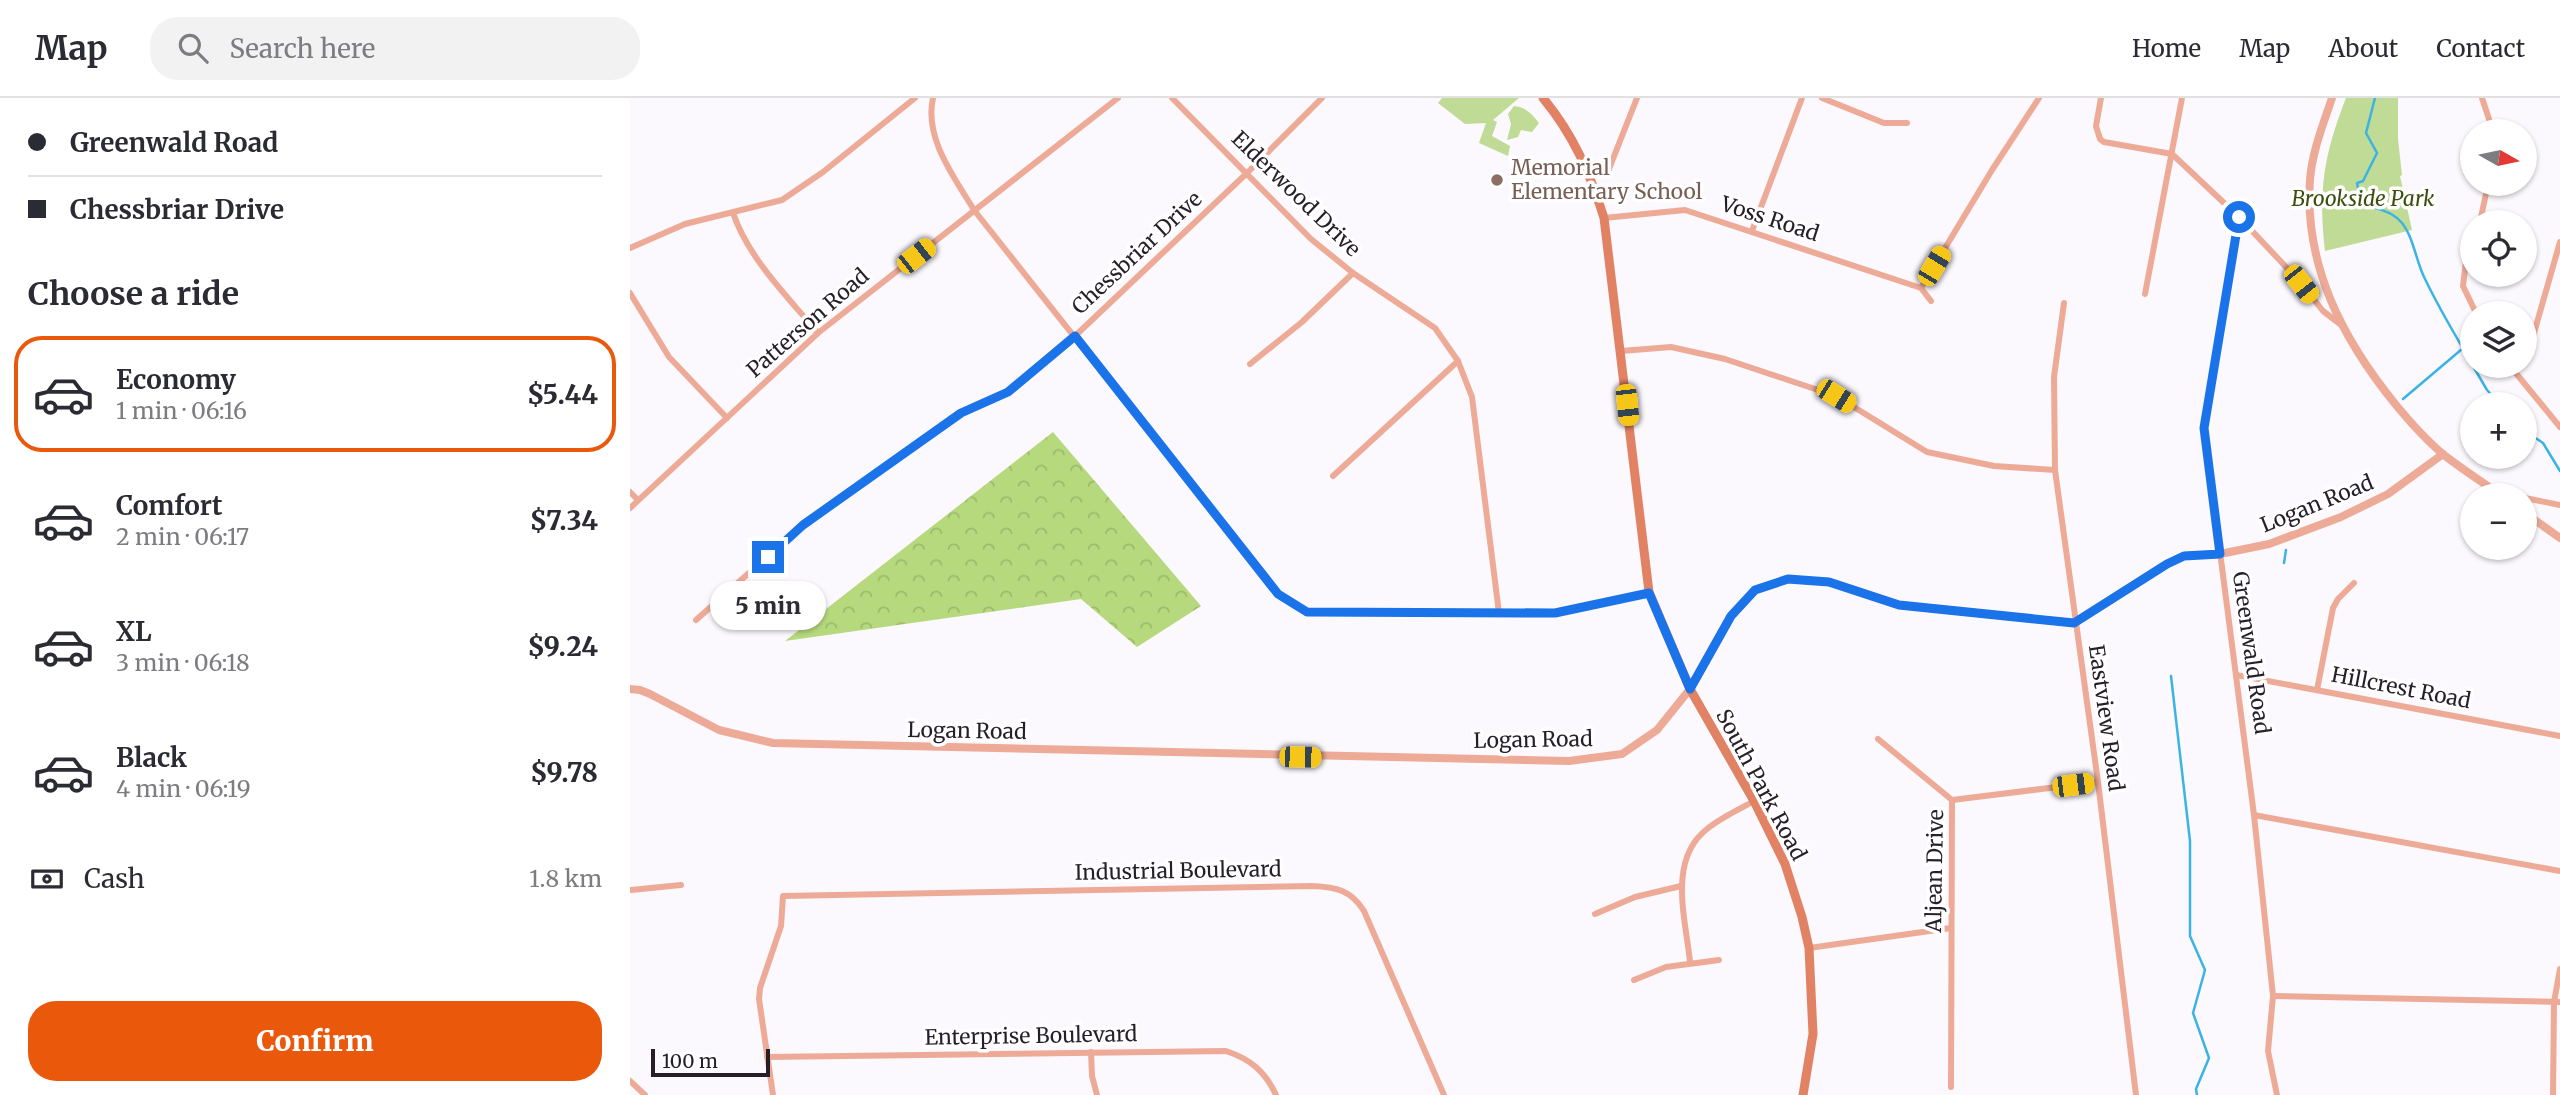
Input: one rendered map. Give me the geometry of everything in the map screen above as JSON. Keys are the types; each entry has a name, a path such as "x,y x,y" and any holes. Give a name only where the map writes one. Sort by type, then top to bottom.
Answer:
{"main road":[{"name":"South Park Road","path":"1543,98 1575,143 1591,177 1604,218 1649,593 1690,689 1754,801 1785,864 1809,948 1813,1034 1802,1095"}],"street":[{"path":"630,248 685,224 782,200 823,172 915,98"},
{"path":"933,98 930,119 946,164 974,210 1278,594 1307,612 1555,613 1649,593"},
{"name":"Patterson Road","path":"630,508 818,333 1118,98"},
{"name":"Elderwood Drive","path":"1172,98 1311,239 1353,273 1435,328 1458,361 1472,397 1499,613"},
{"name":"Chessbriar Drive","path":"696,621 803,525 961,413 1008,392 1075,336 1322,98"},
{"path":"1591,177 1609,169 1637,98"},
{"path":"1752,232 1802,98"},
{"path":"1822,98 1884,123 1907,123"},
{"path":"1931,301 1921,288 2039,98"},
{"path":"2101,98 2097,134 2104,142 2172,154 2239,217 2323,311 2340,324"},
{"path":"2145,293 2182,98"},
{"path":"2332,98 2313,160 2309,201 2324,284 2340,324 2384,390 2413,425 2443,454 2484,483"},
{"path":"2482,98 2489,119"},
{"name":"Voss Road","path":"1604,218 1685,210 1921,288"},
{"path":"733,213 739,233 765,270 818,333"},
{"name":"Greenwald Road","path":"2239,217 2204,428 2254,815 2273,996 2268,1051 2277,1095"},
{"path":"2537,322 2560,242"},
{"path":"1250,364 1302,322 1353,273"},
{"path":"630,293 669,356 727,418"},
{"name":"Eastview Road","path":"2064,303 2054,377 2055,470 2098,782 2136,1095"},
{"path":"1621,351 1671,347 1726,359 1836,396 1927,452 1994,466 2055,470"},
{"path":"1333,476 1458,361"},
{"path":"2522,378 2560,427"},
{"name":"Logan Road","path":"630,690 650,694 719,730 773,743 1569,761 1622,754 1657,730 1690,689 1731,616 1755,590 1788,579 1829,582 1899,605 2074,623 2184,556 2220,554 2269,544 2341,517 2388,494 2443,454"},
{"path":"630,492 638,500"},
{"path":"2537,500 2557,504"},
{"path":"2537,522 2560,538"},
{"path":"2317,690 2333,608 2354,583"},
{"name":"Hillcrest Road","path":"2236,675 2560,736"},
{"path":"1878,738 1952,800"},
{"name":"Aljean Drive","path":"1951,1087 1952,800 2098,782"},
{"path":"1690,962 1681,886 1687,854 1705,830 1754,801"},
{"path":"2254,815 2560,871"},
{"path":"630,890 681,885"},
{"path":"1595,914 1635,897 1681,886"},
{"name":"Industrial Boulevard","path":"767,1057 760,988 781,926 783,895 1334,887 1356,899 1364,911 1444,1095"},
{"path":"1809,948 1951,928"},
{"path":"1634,980 1666,967 1719,960"},
{"path":"2553,1095 2560,969"},
{"path":"2273,996 2557,1002"},
{"name":"Enterprise Boulevard","path":"767,1057 1226,1051 1254,1064 1266,1076 1276,1095"},
{"path":"1091,1052 1092,1076 1097,1095"},
{"path":"767,1057 773,1095"},
{"path":"630,1082 645,1095"}],"green space":[{"path":"1442,98 1519,98 1493,120 1497,122 1492,136 1510,146 1508,156 1479,143 1486,123 1465,124 1438,103"},
{"name":"Brookside Park","path":"2346,98 2398,98 2400,176 2412,230 2325,251 2322,209 2325,173 2332,137"},
{"path":"1514,106 1528,112 1539,123 1532,132 1521,130 1518,137 1507,140 1511,124 1508,114"},
{"path":"1053,432 1201,606 1137,647 1081,599 785,641"}],"waterway":[{"path":"2375,98 2366,133 2377,153 2363,181 2357,183 2360,193 2369,205 2389,213 2402,223 2425,279 2460,343"},
{"path":"2403,399 2460,351"},
{"path":"2480,378 2489,392"},
{"path":"2537,439 2543,443 2560,471"},
{"path":"2289,512 2290,526"},
{"path":"2284,563 2286,550"},
{"path":"2171,676 2190,841 2190,936 2205,970 2193,1013 2209,1058 2196,1089 2197,1095"}],"place":[{"name":"Memorial Elementary School","path":"1497,180"}],"route":[{"path":"768,557 803,525 961,413 1008,392 1075,336 1278,594 1307,612 1555,613 1649,593 1690,689 1731,616 1755,590 1788,579 1829,582 1899,605 2074,623 2167,564 2184,556 2220,554 2204,428 2239,217"}]}
